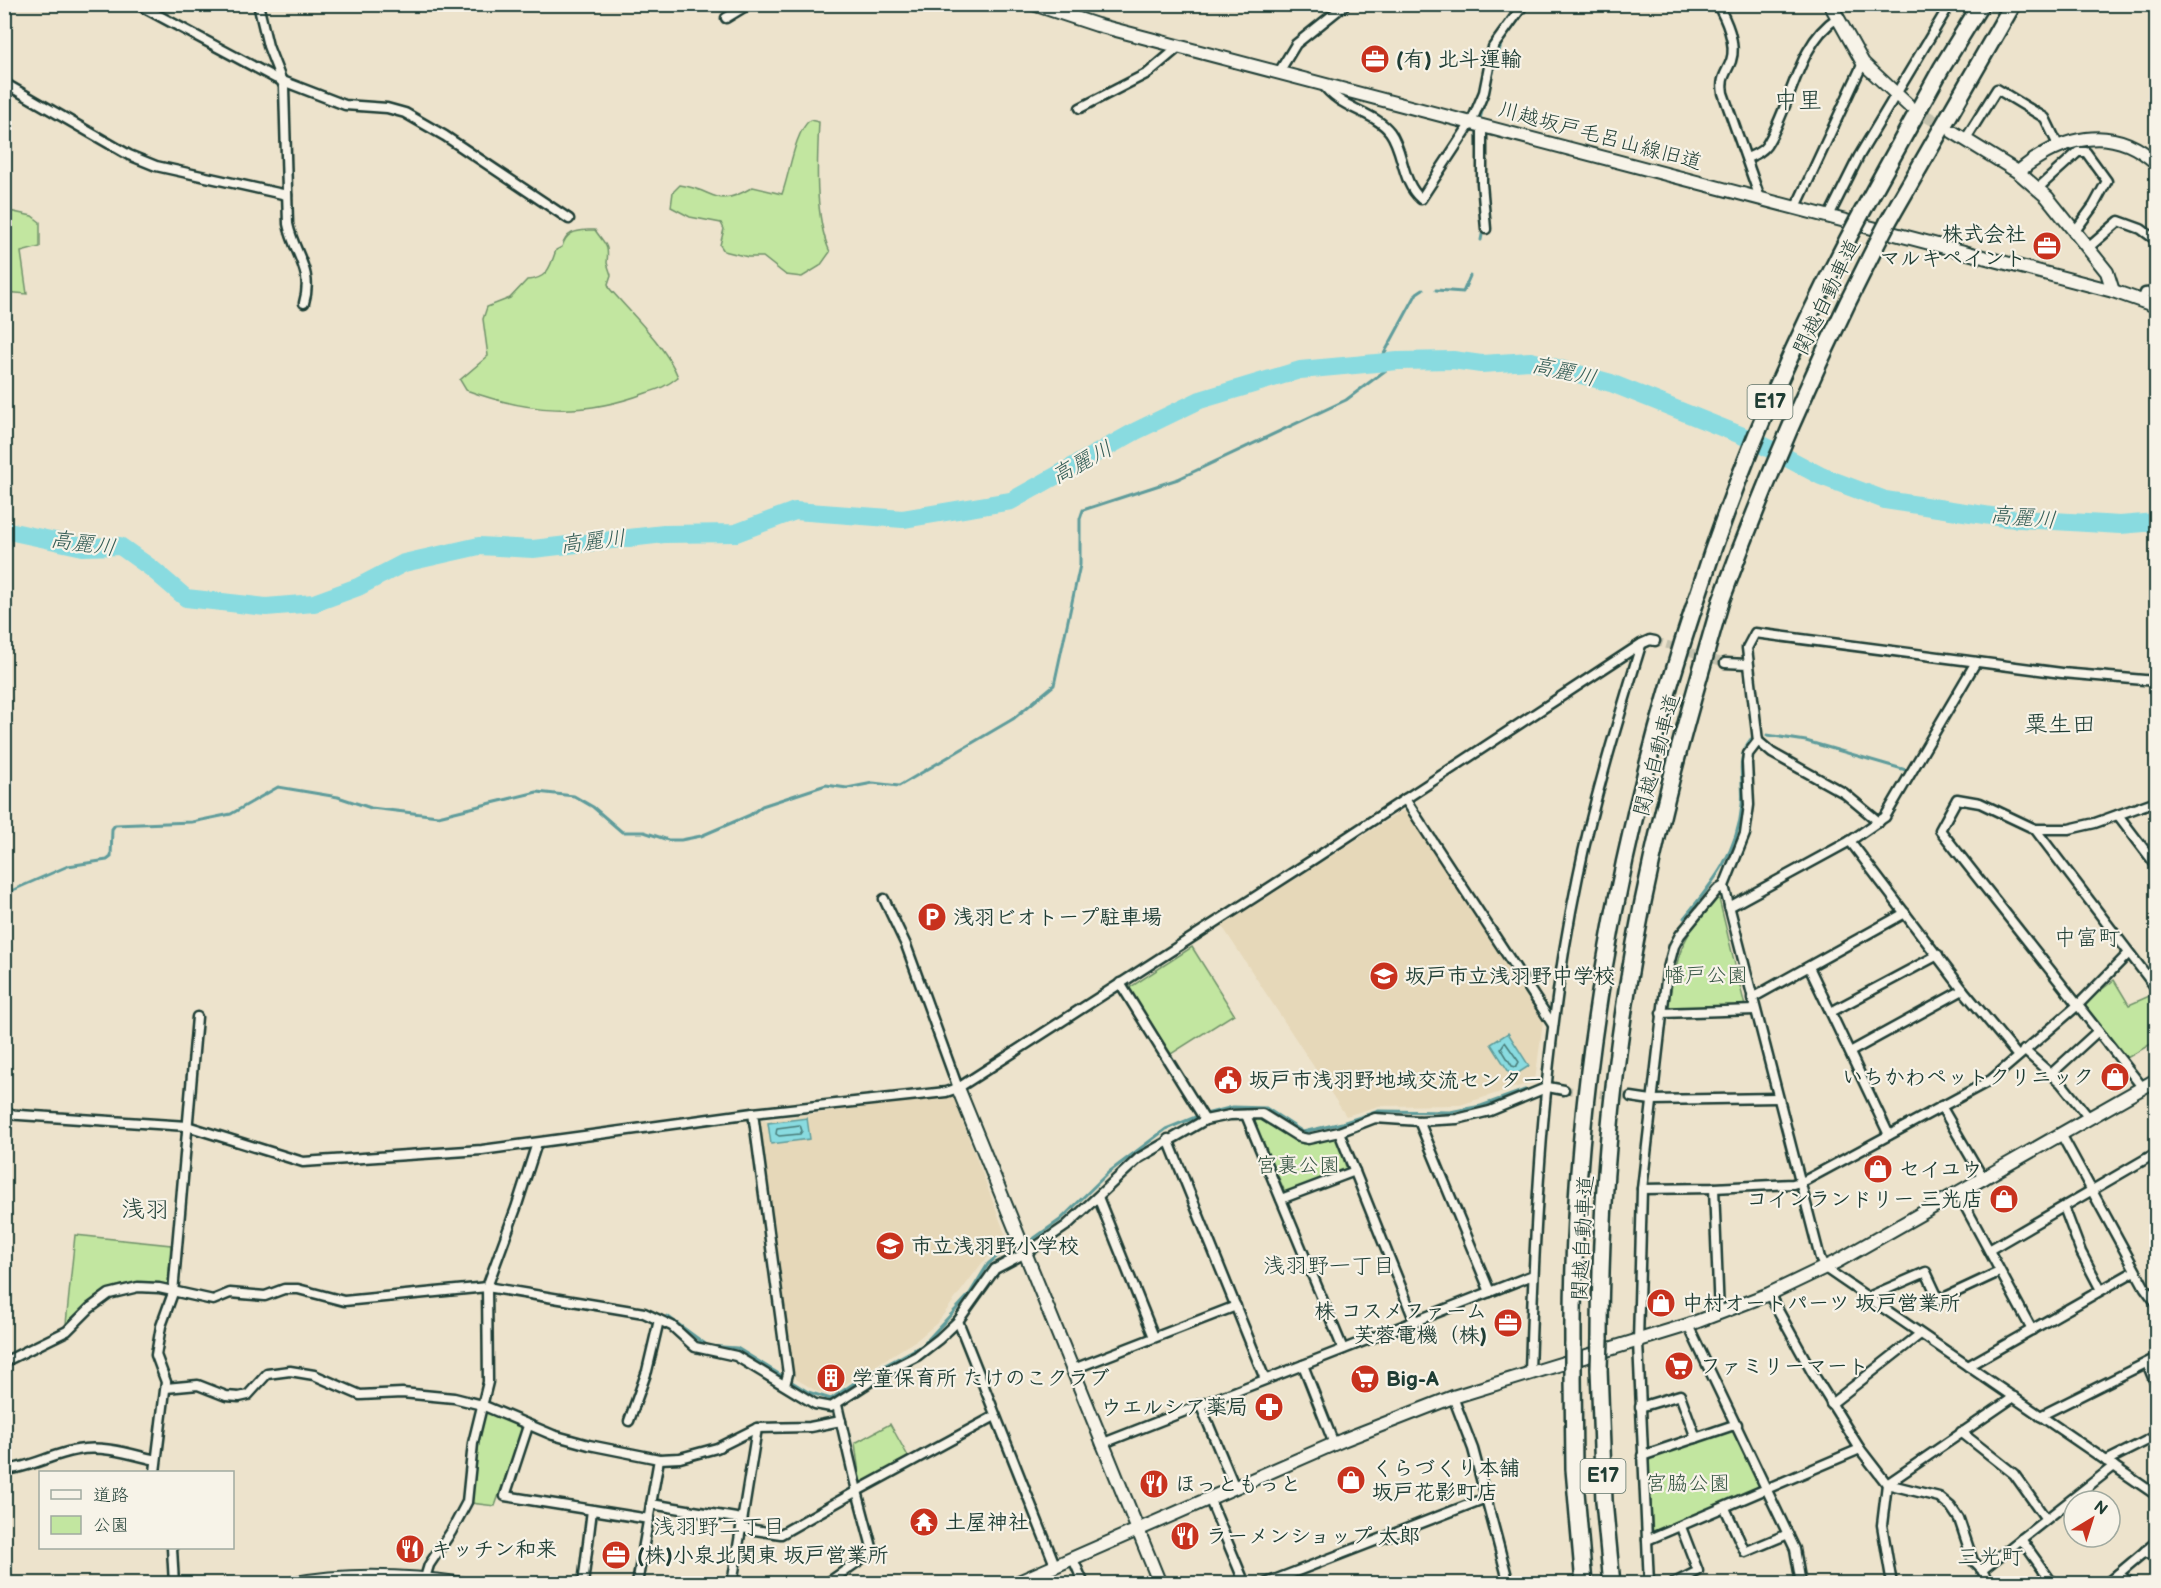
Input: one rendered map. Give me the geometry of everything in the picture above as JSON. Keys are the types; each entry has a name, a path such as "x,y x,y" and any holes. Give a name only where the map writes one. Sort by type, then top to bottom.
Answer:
{"highway":[{"name":"関越自動車道","path":"1584,1584 1574,1470 1573,1345 1579,1174 1594,1031 1637,808 1671,674 1717,534 1769,404 1861,214 1935,79 1981,4"},
{"name":"関越自動車道","path":"1612,1584 1604,1501 1599,1368 1607,1173 1630,975 1651,863 1672,775 1721,601 1778,452 1828,339 1888,222 2013,4"}],"street":[{"path":"137,4 256,69 282,80 345,105 387,108 405,113 445,136 569,219"},
{"path":"258,4 268,46 282,80 286,116 290,236 304,264 307,291 303,303"},
{"path":"726,18 749,4"},
{"name":"川越坂戸毛呂山線旧道","path":"1033,4 1056,13 1180,46 2113,291 2157,306"},
{"path":"1279,72 1296,44 1346,4"},
{"path":"1486,229 1477,124 1493,47 1524,4"},
{"path":"1717,4 1726,24 1733,51 1732,60 1720,82 1760,198"},
{"path":"1830,4 1863,63 1908,105"},
{"path":"1829,216 1859,156 1950,4"},
{"path":"1747,158 1766,146 1812,46 1827,25 1838,18"},
{"path":"1080,108 1148,73 1180,46"},
{"path":"1796,207 1863,63"},
{"path":"4,83 129,155 156,166 287,195"},
{"path":"1321,83 1333,97 1386,128 1394,138 1402,168 1421,199 1477,124"},
{"path":"1965,140 1997,89 2045,118 2058,145"},
{"path":"1953,132 2019,172 2037,189 2075,231 2107,272 2113,291"},
{"path":"2019,172 2034,159 2058,145 2087,138 2116,141 2136,148 2157,163"},
{"path":"2037,189 2078,152 2086,152 2107,181 2094,205 2075,231"},
{"path":"2088,248 2119,221 2141,229 2157,240"},
{"path":"2142,300 2145,293 2157,292"},
{"path":"1879,822 1844,793 1772,753 1758,741 1748,664 1748,648 1755,633 2062,673 2157,681"},
{"path":"4,1114 187,1126 303,1162 482,1150 753,1113 837,1106 958,1088 1641,644 1646,641 1655,641"},
{"path":"1530,1372 1533,1275 1552,1025 1578,875 1641,644"},
{"path":"1729,907 1850,841 1879,822 1889,810 1976,662"},
{"path":"1725,663 1748,664"},
{"path":"1758,741 1748,754 1746,763 1749,805 1745,834 1724,886 1800,1182 1825,1268 1919,1335 2157,1495"},
{"path":"1405,799 1552,1025"},
{"path":"2143,1088 1940,830 1958,799 1980,803 2035,828 2069,829 2157,801"},
{"path":"2118,815 2157,865"},
{"path":"2035,828 2128,954 2155,983"},
{"path":"1850,841 1963,990 2020,1052 2051,1074 2068,1091 2089,1118"},
{"path":"1649,1584 1638,1342 1642,1189 1651,1100 1667,972 1674,946 1717,890 1724,886"},
{"path":"884,899 906,945 958,1088 1022,1252 1160,1584"},
{"path":"1752,998 1905,913"},
{"path":"1642,1189 1714,1188 1800,1182 1991,1080 2020,1052 2078,1005 2128,954"},
{"path":"1831,1012 1938,955"},
{"path":"1809,968 1888,1135"},
{"path":"1120,983 1205,1120"},
{"path":"1850,1052 1963,990"},
{"path":"1661,1013 1755,1010"},
{"path":"155,1471 166,1388 156,1355 161,1326 173,1293 197,1017"},
{"path":"2051,1074 2098,1031"},
{"path":"1023,1582 1055,1565 1210,1500 1334,1444 1454,1396 1688,1326 1769,1294 1825,1268 1959,1195 2157,1080"},
{"path":"4,1362 67,1331 90,1308 109,1294 138,1287 213,1300 230,1293 265,1296 284,1290 298,1289 344,1301 487,1287 583,1304 634,1310 672,1326 695,1347 736,1356 815,1404 831,1407 882,1374 916,1356 958,1321 995,1269 1022,1252 1031,1250 1066,1226 1139,1158 1168,1139 1205,1120 1262,1114 1299,1137 1308,1139 1339,1132 1375,1118 1419,1121 1457,1119 1490,1111 1548,1088 1564,1090"},
{"path":"1631,1097 1651,1100 1778,1098"},
{"path":"1941,1106 1984,1180"},
{"path":"753,1113 788,1374 785,1385"},
{"path":"1246,1114 1343,1349"},
{"path":"1419,1121 1490,1292"},
{"path":"1339,1132 1415,1322"},
{"path":"2061,1134 2135,1271 2157,1303"},
{"path":"1168,1139 1265,1379"},
{"path":"425,1578 429,1565 467,1502 473,1443 488,1382 487,1287 537,1143"},
{"path":"1989,1250 2157,1153"},
{"path":"1281,1199 1355,1171"},
{"path":"1714,1188 1719,1314"},
{"path":"1959,1195 2032,1330"},
{"path":"1098,1197 1154,1337"},
{"path":"2064,1207 2081,1252 2101,1290"},
{"path":"1968,1366 2135,1271"},
{"path":"1866,1298 1926,1272 1939,1300 1999,1272"},
{"path":"1101,1444 1533,1275"},
{"path":"1769,1294 1831,1404 1860,1449 1887,1484 1939,1497 1951,1507 1959,1519 1973,1561 1982,1570 1989,1584"},
{"path":"1071,1370 1236,1306"},
{"path":"629,1421 647,1371 659,1320"},
{"path":"958,1321 1055,1565"},
{"path":"1688,1326 1788,1534 1797,1556 1801,1584"},
{"path":"1831,1404 1919,1335"},
{"path":"2040,1416 2157,1358"},
{"path":"2147,1363 2157,1385"},
{"path":"1303,1365 1334,1444"},
{"path":"166,1388 198,1385 226,1396 239,1397 248,1395 267,1374 290,1371 314,1375 353,1394 402,1393 454,1398 482,1405 528,1426 589,1445 659,1459 680,1458 717,1448 757,1428 810,1427 841,1421"},
{"path":"1640,1407 1680,1395 1696,1438"},
{"path":"1454,1396 1473,1449 1509,1584"},
{"path":"1892,1584 1882,1525 1887,1484 2014,1397"},
{"path":"1200,1404 1235,1488"},
{"path":"826,1584 873,1551 837,1405"},
{"path":"651,1504 781,1534 995,1416"},
{"path":"1642,1456 1737,1425"},
{"path":"528,1426 505,1496 649,1519"},
{"path":"732,1584 757,1428"},
{"path":"1962,1432 2014,1474 2046,1519"},
{"path":"1982,1570 2046,1519 2110,1463 2157,1436"},
{"path":"4,1470 30,1467 77,1450 100,1449 156,1460"},
{"path":"1647,1540 1860,1449"},
{"path":"637,1584 659,1459"},
{"path":"1264,1584 1486,1498"},
{"path":"1210,1500 1245,1584"},
{"path":"1725,1508 1745,1552 1788,1534"},
{"path":"583,1584 592,1510"},
{"path":"1672,1584 1698,1571 1681,1527"},
{"path":"2021,1539 2053,1584"},
{"path":"2106,1584 2157,1542"},
{"path":"172,1549 174,1584"},
{"path":"2145,1551 2157,1559"},
{"path":"1073,1559 1084,1584"},
{"path":"2118,1574 2132,1584"},
{"path":"289,1584 355,1576 425,1578 464,1584"}],"shaded area":[{"name":"坂戸市立浅羽野中学校","path":"1402,811 1407,812 1543,1022 1535,1081 1460,1105 1379,1106 1346,1116 1222,926"},
{"name":"市立浅羽野小学校","path":"953,1096 1009,1244 999,1248 982,1263 937,1323 918,1339 830,1394 818,1392 796,1379 791,1367 759,1121"}],"green space":[{"path":"810,120 819,122 817,171 819,206 830,252 820,266 802,277 786,275 763,257 748,257 724,251 720,245 724,229 721,223 690,217 671,207 673,192 680,185 722,198 740,194 753,187 782,194 796,144"},
{"path":"5,210 32,216 40,222 40,247 21,252 27,294 5,292"},
{"path":"595,230 606,245 607,263 611,275 608,284 610,289 657,343 678,377 659,389 622,401 578,409 512,404 466,390 460,380 488,356 483,319 487,307 510,298 527,280 543,275 556,250 562,247 569,235"},
{"name":"幡戸公園","path":"1714,897 1719,899 1745,1006 1670,1009 1668,1007 1671,989 1682,948 1687,936"},
{"path":"1192,947 1234,1014 1171,1054 1129,988"},
{"path":"2114,980 2129,1005 2154,994 2156,997 2156,1041 2127,1058 2086,1007 2086,1002"},
{"name":"宮裏公園","path":"1257,1119 1265,1120 1303,1144 1333,1137 1337,1139 1347,1170 1286,1194 1254,1123"},
{"path":"75,1235 171,1245 168,1284 135,1283 111,1289 100,1294 66,1324"},
{"path":"486,1411 521,1427 522,1430 495,1506 471,1503 483,1412"},
{"path":"890,1424 909,1458 864,1483 860,1481 855,1443"},
{"name":"宮脇公園","path":"1732,1431 1736,1432 1762,1486 1761,1489 1653,1534 1648,1462 1651,1458"}],"water":[{"path":"1508,1033 1529,1066 1512,1077 1491,1044"},
{"path":"807,1118 810,1139 771,1144 768,1123"}],"waterway":[{"path":"1479,122 1501,44 1530,4"},
{"path":"1477,129 1478,170"},
{"path":"1478,182 1480,209"},
{"path":"1481,240 1483,230"},
{"path":"1436,290 1463,292 1470,276"},
{"path":"1379,363 1417,293 1423,289"},
{"name":"高麗川","path":"4,530 83,547 120,546 151,568 186,598 266,607 314,603 358,587 404,563 479,546 533,549 664,534 736,533 795,511 903,519 1011,501 1136,431 1200,400 1300,370 1398,361 1453,360 1481,364 1531,361 1611,383 1753,440 1821,476 1885,500 2004,518 2120,525 2156,522"},
{"path":"4,894 68,866 107,860 111,857 112,829 115,825 192,822 231,814 278,787 338,797 371,808 438,816 537,792 574,796 593,807 622,832 644,832 668,840 681,840 701,836 750,815 762,806 826,785 847,788 873,783 899,786 1013,719 1054,685 1080,565 1080,519 1083,510 1178,479 1346,400 1398,361"},
{"path":"1767,735 1806,741 1906,770"},
{"path":"1684,918 1705,892 1730,852 1740,822 1743,796 1741,763 1751,739"},
{"path":"1026,1244 1060,1220 1109,1172 1166,1129 1198,1116 1233,1107 1266,1108 1303,1132 1379,1111 1450,1112 1481,1106 1525,1090"},
{"path":"667,1316 708,1346 737,1348 808,1392 831,1399 863,1377 923,1345 969,1295 988,1264 1001,1253 1019,1246"}],"tunnel":[{"path":"1911,107 1950,130"},
{"path":"1655,641 1725,663"},
{"path":"1564,1090 1631,1097"}],"place":[{"name":"(有) 北斗運輸","path":"1375,59"},
{"name":"株式会社 マルキペイント","path":"2047,246"},
{"name":"浅羽ビオトープ駐車場","path":"932,917"},
{"name":"坂戸市立浅羽野中学校","path":"1384,976"},
{"name":"いちかわペットクリニック","path":"2115,1077"},
{"name":"坂戸市浅羽野地域交流センター","path":"1228,1080"},
{"name":"セイユウ","path":"1878,1169"},
{"name":"コインランドリー 三光店","path":"2004,1199"},
{"name":"市立浅羽野小学校","path":"890,1246"},
{"name":"中村オートパーツ 坂戸営業所","path":"1661,1303"},
{"name":"株 コスメファーム 芙蓉電機（株)","path":"1508,1323"},
{"name":"ファミリーマート","path":"1679,1366"},
{"name":"学童保育所 たけのこクラブ","path":"831,1378"},
{"name":"Big-A","path":"1365,1379"},
{"name":"ウエルシア薬局","path":"1269,1407"},
{"name":"くらづくり本舗 坂戸花影町店","path":"1351,1480"},
{"name":"ほっともっと","path":"1154,1484"},
{"name":"土屋神社","path":"924,1522"},
{"name":"ラーメンショップ 太郎","path":"1185,1536"},
{"name":"キッチン和来","path":"410,1549"},
{"name":"(株)小泉北関東 坂戸営業所","path":"616,1555"}],"district":[{"name":"中里","path":"1798,100"},
{"name":"粟生田","path":"2060,724"},
{"name":"中富町","path":"2087,938"},
{"name":"浅羽","path":"145,1209"},
{"name":"浅羽野一丁目","path":"1329,1266"},
{"name":"浅羽野二丁目","path":"719,1527"},
{"name":"三光町","path":"1990,1557"}]}
